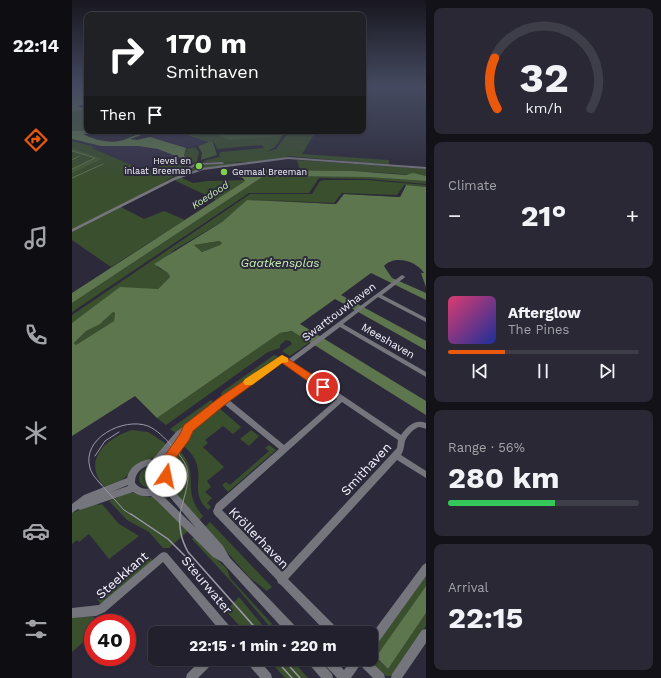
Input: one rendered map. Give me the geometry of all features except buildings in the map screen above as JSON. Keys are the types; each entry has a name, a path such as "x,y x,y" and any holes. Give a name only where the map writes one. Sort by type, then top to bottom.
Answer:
{"street":[{"path":"72,231 162,185 179,172 197,164 250,163 289,158 426,168"},
{"name":"Swarttouwhaven","path":"288,363 400,278"},
{"path":"378,295 426,320"},
{"name":"Meeshaven","path":"339,324 426,375"},
{"path":"154,463 179,434 224,400 282,358 288,363"},
{"name":"Smithaven","path":"281,580 402,448 402,439 288,363"},
{"name":"Kröllerhaven","path":"327,626 281,580 217,511 219,507 341,399"},
{"path":"224,400 284,450"},
{"path":"402,439 415,425 420,424 426,426"},
{"path":"164,469 154,463 149,462 138,466 134,470 131,480 134,488 142,493 152,492 163,484 166,476 164,469 166,461 185,437 188,428"},
{"path":"396,455 426,476"},
{"path":"74,508 87,498 131,480"},
{"path":"163,484 220,549 226,560 287,626"},
{"path":"74,508 134,488"},
{"path":"152,492 160,498 216,554 226,560"},
{"name":"Steekkant","path":"72,613 96,612 102,609 164,556"},
{"name":"Steurwater","path":"164,556 222,626"},
{"path":"378,633 426,568"},
{"path":"396,678 426,634"},
{"path":"192,678 203,666"},
{"path":"257,666 267,678"},
{"path":"318,666 328,678"},
{"path":"333,666 344,678 354,666"},
{"path":"367,666 380,678"}],"shaded area":[{"path":"72,118 84,118 84,131 72,131"},
{"path":"152,134 184,134 209,142 186,149 150,138"},
{"path":"184,134 189,134 213,142 217,155 201,160 202,153 198,146 209,142"},
{"path":"189,134 284,134 275,147 267,152 276,149 287,134 314,134 302,154 389,160 389,165 288,156 285,158 251,162 203,161 222,156 219,156 220,152 264,148 262,145 217,149 214,142"},
{"path":"214,134 284,134 282,136 230,140"},
{"path":"72,139 101,146 138,146 158,149 183,158 174,163 169,161 148,172 94,149 92,146 72,141"},
{"path":"72,141 92,146 94,149 148,172 169,161 189,164 180,167 190,165 160,185 72,230"},
{"path":"195,147 199,152 197,162 191,163 180,159 189,159 184,155 187,150 184,150"},
{"path":"72,148 102,159 72,173 72,169 96,158 72,151"},
{"path":"297,160 426,169 426,176 373,172 300,171"},
{"path":"222,162 242,163 195,170 168,181 194,167"},
{"path":"264,176 367,177 426,181 426,184 369,179 319,178 309,193 249,193 72,312 72,303"},
{"path":"180,177 193,183 207,181 246,180 216,200 174,180"},
{"path":"367,180 426,185 426,187 406,185 400,197 336,204 247,200 222,222 174,250 157,267 168,273 170,277 158,289 72,323 72,315 250,194 312,194 320,181"},
{"path":"121,207 144,219 164,211 185,220 111,267 72,240 72,232"},
{"path":"219,241 222,244 202,252 194,245"},
{"path":"113,312 115,313 114,321 76,345 74,343 86,331 104,321 106,317"},
{"path":"294,331 310,342 290,356 282,351 292,344 290,341 286,340 280,345 280,348 268,352 166,425 157,418 280,333"},
{"path":"274,355 279,357 223,397 221,395 222,392"},
{"path":"211,400 214,403 176,433 170,429"},
{"path":"218,407 241,427 233,434 223,426 205,440 208,443 203,447 224,467 207,481 211,487 205,492 212,498 207,503 211,507 208,510 203,504 198,493 198,471 196,462 184,446 186,443 184,442 198,423"},
{"path":"132,430 148,432 168,445 154,458 143,461 122,480 105,487 98,477 95,468 96,460 100,452 113,439"},
{"path":"251,430 259,436 249,446 240,439"},
{"path":"269,445 276,450 228,492 222,485 226,482 230,485 269,451 265,448"},
{"path":"178,449 189,466 191,474 192,498 203,516 199,521 168,486 168,466"},
{"path":"149,468 156,471 159,478 156,485 149,488 142,485 139,478 142,471"},
{"path":"130,492 147,497 153,497 188,531 169,548 163,548 149,532 127,520 109,501"},
{"path":"97,503 98,505 102,504 119,524 139,536 109,559 89,534 79,542 77,540 72,544 72,513"},
{"path":"210,522 272,587 267,591 249,577 205,527"},
{"path":"194,537 227,569 230,578 272,624 271,626 269,626 192,539"},
{"path":"145,551 153,561 102,606 97,599 144,558 140,553"},
{"path":"426,575 426,586 378,655 378,641"},
{"path":"239,597 263,626 240,626 226,611"},
{"path":"426,613 426,626 392,676 386,676 374,666 378,666 378,660 388,669"},
{"path":"72,617 84,617 84,641 72,652"},
{"path":"274,666 297,666 308,678 285,678"}],"water":[{"path":"72,131 84,131 83,134 98,140 109,142 121,141 139,134 144,134 130,139 137,140 150,137 186,148 184,156 189,158 186,160 158,149 138,146 101,146 72,139"},
{"path":"238,170 353,171 406,175 413,173 426,176 426,181 367,177 264,176 72,303 72,293 245,181 243,178 236,176"},
{"name":"Gaatkensplas","path":"406,185 426,187 426,287 421,273 424,273 416,265 410,262 399,260 388,263 384,266 392,278 426,293 426,300 371,273 341,295 426,341 426,350 335,299 300,324 426,401 426,415 292,331 280,333 157,418 135,396 72,436 72,323 120,287 158,289 170,277 168,273 154,264 222,222 247,200 336,204 343,194 400,197","holes":["219,241 222,243 220,245 202,252 194,245","113,312 115,313 114,321 76,345 74,343 86,331 100,324"]},
{"path":"426,586 426,613 388,669 378,659 378,654"}],"pier":[{"path":"404,185 406,185 400,197 344,194 336,204 245,199 334,203 342,193 397,195"}],"waterway":[{"path":"72,151 92,157"},
{"path":"72,160 79,156"},
{"path":"72,169 95,158 93,158"},
{"path":"72,178 103,164"}],"tram line":[{"path":"102,485 91,471 89,457 92,448 98,439 117,427 138,424 148,426 158,432 169,442 186,465 188,480 180,515"},
{"path":"95,456 105,441 119,432"},
{"path":"98,481 124,510 132,515"},
{"path":"131,514 168,539 188,559"},
{"path":"180,515 181,534 188,552 254,626"},
{"path":"281,666 292,678"},
{"path":"289,666 300,678"}],"slow traffic":[{"path":"248,382 282,358 284,360"}],"place":[{"name":"Hevel en inlaat Breeman","path":"199,166"},
{"name":"Gemaal Breeman","path":"224,172"}],"route":[{"path":"166,476 164,469 166,461 185,437 188,428 204,414 282,358 323,387"}],"water label":[{"name":"Koedood","path":"210,195"}]}
